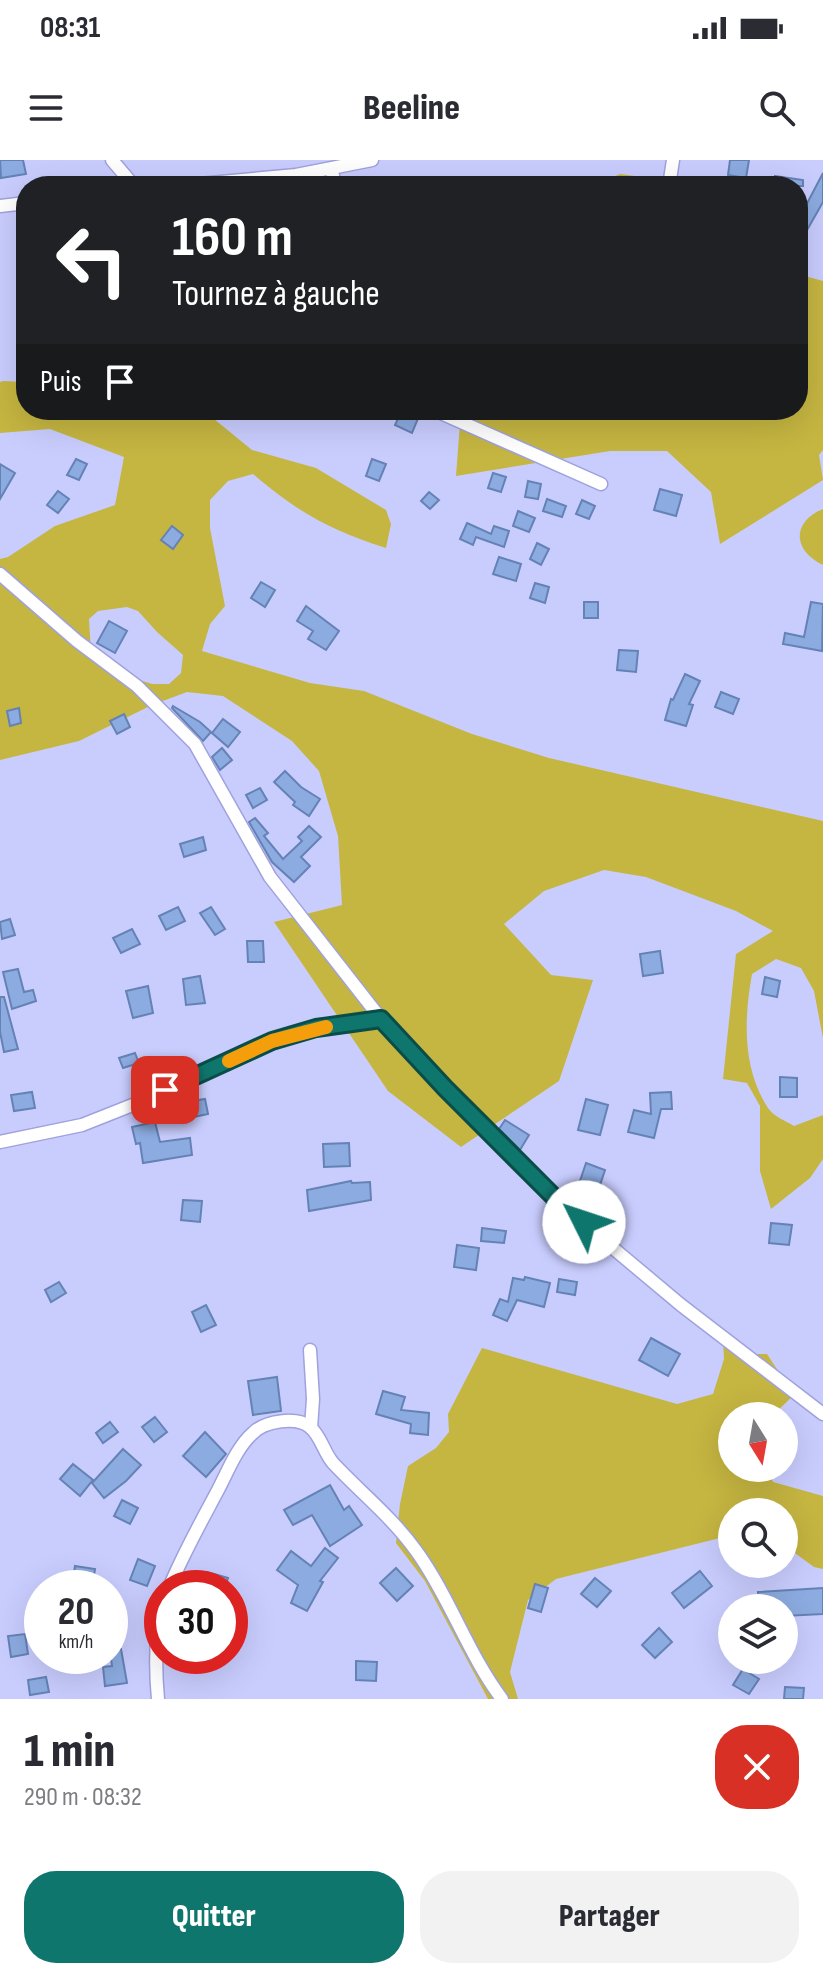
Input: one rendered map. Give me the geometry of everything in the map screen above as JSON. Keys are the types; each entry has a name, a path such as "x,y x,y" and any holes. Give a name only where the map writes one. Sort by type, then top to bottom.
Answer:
{"street":[{"path":"112,160 126,176"},
{"path":"288,176 372,160"},
{"path":"331,169 333,176"},
{"path":"457,420 601,484"},
{"path":"0,574 77,641 137,686 195,744 270,877 381,1019 445,1088 564,1207 681,1305 823,1414"},
{"path":"0,1142 82,1125 140,1102 272,1041 316,1028 381,1019"},
{"path":"310,1350 311,1428"},
{"path":"178,1570 236,1455 251,1434 267,1425 284,1421 300,1423 311,1428 332,1462 366,1493 416,1551 448,1602 489,1682 502,1699"},
{"path":"155,1674 158,1699"}],"shaded area":[{"path":"808,277 823,281 823,450 819,455 823,480 720,544 711,492 667,451 610,451 456,476 460,420 808,420"},
{"path":"3,381 16,382 16,420 215,420 252,450 316,468 386,510 391,524 386,548 315,518 284,499 253,474 228,481 210,500 210,528 225,606 210,624 202,651 310,683 364,691 472,734 549,758 823,821 823,1038 814,991 801,968 776,959 752,974 747,1008 749,1060 770,1111 794,1126 823,1115 823,1159 810,1178 771,1209 760,1171 760,1106 747,1083 723,1079 736,954 773,931 736,911 646,877 604,870 544,891 504,924 551,975 593,980 559,1081 461,1147 388,1091 274,922 342,905 338,836 319,771 292,741 223,696 187,692 152,705 79,741 0,760 0,559 8,557 55,526 115,505 124,457 50,429 0,433 0,382","holes":["127,607 138,611 183,655 181,673 169,684 152,684 112,671 91,653 89,619 98,611"]},
{"path":"823,509 823,565 806,552 800,537 805,521"},
{"path":"723,1340 756,1354 767,1354 794,1395 787,1402 718,1402 718,1482 773,1482 823,1496 823,1569 814,1567 798,1555 798,1498 718,1498 718,1538 556,1579 528,1600 510,1672 518,1699 488,1699 425,1581 396,1543 408,1466 436,1448 449,1432 448,1414 482,1348 677,1404 713,1394 724,1359"}],"building":[{"path":"0,160 23,160 26,174 1,178"},
{"path":"730,160 749,160 746,176 728,175"},
{"path":"823,173 823,202 808,228 808,202"},
{"path":"397,420 417,420 412,433 395,425"},
{"path":"76,459 87,464 79,480 67,475"},
{"path":"372,459 386,464 379,481 366,476"},
{"path":"0,464 15,473 0,499"},
{"path":"493,473 506,477 501,492 488,488"},
{"path":"528,481 541,484 538,499 525,497"},
{"path":"660,489 682,495 676,516 654,510"},
{"path":"58,491 69,499 58,513 47,505"},
{"path":"429,492 439,500 430,509 421,501"},
{"path":"547,499 566,506 562,517 543,511"},
{"path":"582,500 595,506 589,519 576,514"},
{"path":"518,511 535,518 529,532 513,526"},
{"path":"467,523 491,534 494,526 509,531 504,547 476,537 473,545 460,539"},
{"path":"172,526 183,535 173,549 161,540"},
{"path":"537,543 549,549 541,565 530,559"},
{"path":"499,557 521,564 516,581 493,574"},
{"path":"261,582 275,590 265,607 251,598"},
{"path":"535,583 549,587 545,603 530,598"},
{"path":"584,602 598,602 598,618 584,618"},
{"path":"811,602 823,604 822,651 783,644 785,633 804,637"},
{"path":"306,606 339,631 326,650 308,639 313,631 297,621"},
{"path":"109,621 127,631 115,653 97,643"},
{"path":"619,650 638,651 636,672 617,670"},
{"path":"685,674 700,681 689,704 693,705 686,726 665,720 671,699"},
{"path":"721,692 739,699 733,714 715,707"},
{"path":"19,708 21,723 10,726 7,711"},
{"path":"172,708 211,732 203,741"},
{"path":"124,714 130,727 117,734 110,721"},
{"path":"223,719 240,732 228,747 212,733"},
{"path":"222,748 232,760 220,770 212,757"},
{"path":"285,771 301,787 320,799 309,816 293,805 295,802 274,782"},
{"path":"260,788 267,800 253,808 246,795"},
{"path":"255,818 268,833 264,836 283,859 302,841 298,837 309,826 321,837 301,857 310,866 294,882 272,862 249,822"},
{"path":"203,837 206,850 184,857 180,844"},
{"path":"178,907 185,921 166,930 159,916"},
{"path":"211,907 225,929 215,935 200,913"},
{"path":"10,919 15,935 2,939 0,922"},
{"path":"132,929 140,944 121,953 113,938"},
{"path":"247,941 263,941 264,962 248,962"},
{"path":"660,951 663,973 643,976 640,954"},
{"path":"18,969 24,992 33,990 36,1001 12,1009 3,972"},
{"path":"200,976 205,1003 186,1005 183,979"},
{"path":"765,977 780,981 777,997 762,994"},
{"path":"148,986 153,1013 133,1018 126,991"},
{"path":"0,997 4,997 18,1049 4,1052 0,1032"},
{"path":"135,1053 139,1063 123,1068 119,1058"},
{"path":"780,1077 797,1078 797,1097 780,1097"},
{"path":"32,1092 35,1108 14,1111 11,1095"},
{"path":"671,1092 672,1109 661,1109 654,1138 628,1132 634,1110 651,1114 650,1093"},
{"path":"205,1099 208,1114 189,1118 186,1102"},
{"path":"586,1099 608,1105 600,1135 578,1130"},
{"path":"505,1120 529,1135 520,1150 499,1129"},
{"path":"155,1122 160,1142 190,1138 192,1155 143,1163 140,1143 136,1144 132,1127"},
{"path":"349,1143 350,1166 324,1167 323,1144"},
{"path":"586,1163 605,1170 598,1191 579,1184"},
{"path":"351,1181 370,1182 371,1200 309,1211 307,1190"},
{"path":"183,1200 202,1201 200,1222 181,1220"},
{"path":"771,1223 792,1225 789,1245 769,1243"},
{"path":"482,1228 506,1231 504,1243 481,1241"},
{"path":"457,1245 479,1248 476,1270 454,1267"},
{"path":"525,1277 550,1283 544,1307 517,1300 507,1321 493,1315 500,1299 508,1302 513,1278 524,1280"},
{"path":"559,1279 577,1282 575,1295 557,1292"},
{"path":"59,1282 66,1293 51,1302 45,1290"},
{"path":"206,1305 216,1325 201,1332 192,1312"},
{"path":"651,1338 680,1354 668,1376 639,1360"},
{"path":"277,1377 281,1411 253,1415 248,1381"},
{"path":"383,1391 405,1397 401,1410 429,1413 428,1435 410,1433 411,1424 376,1414"},
{"path":"155,1417 167,1432 154,1442 142,1427"},
{"path":"110,1422 118,1432 103,1443 96,1433"},
{"path":"205,1432 226,1454 206,1477 183,1456"},
{"path":"123,1449 141,1465 104,1498 92,1483"},
{"path":"73,1464 93,1480 80,1496 60,1479"},
{"path":"330,1485 344,1510 349,1506 362,1525 330,1546 312,1515 293,1525 284,1510"},
{"path":"122,1500 138,1508 130,1524 114,1516"},
{"path":"325,1548 338,1558 320,1581 323,1582 307,1611 291,1603 298,1585 277,1570 291,1551 311,1566"},
{"path":"138,1559 155,1566 153,1570 144,1570 144,1585 130,1580"},
{"path":"75,1566 95,1569 95,1570 74,1570"},
{"path":"396,1568 413,1586 397,1601 380,1583"},
{"path":"700,1571 712,1586 684,1608 672,1593"},
{"path":"595,1578 611,1591 597,1607 581,1594"},
{"path":"535,1584 548,1588 541,1612 528,1608"},
{"path":"823,1588 823,1614 798,1615 798,1594 758,1592"},
{"path":"659,1628 672,1642 655,1658 642,1645"},
{"path":"24,1634 24,1655 11,1657 8,1636"},
{"path":"356,1661 377,1662 376,1681 356,1680"},
{"path":"104,1674 125,1674 127,1683 105,1686"},
{"path":"740,1674 751,1674 759,1679 749,1694 733,1685"},
{"path":"46,1677 49,1692 30,1695 28,1680"},
{"path":"785,1687 804,1688 803,1699 784,1699"}],"slow traffic":[{"path":"229,1061 272,1041 326,1027"}],"route":[{"path":"165,1090 272,1041 316,1028 381,1019 564,1207 584,1222"}]}
